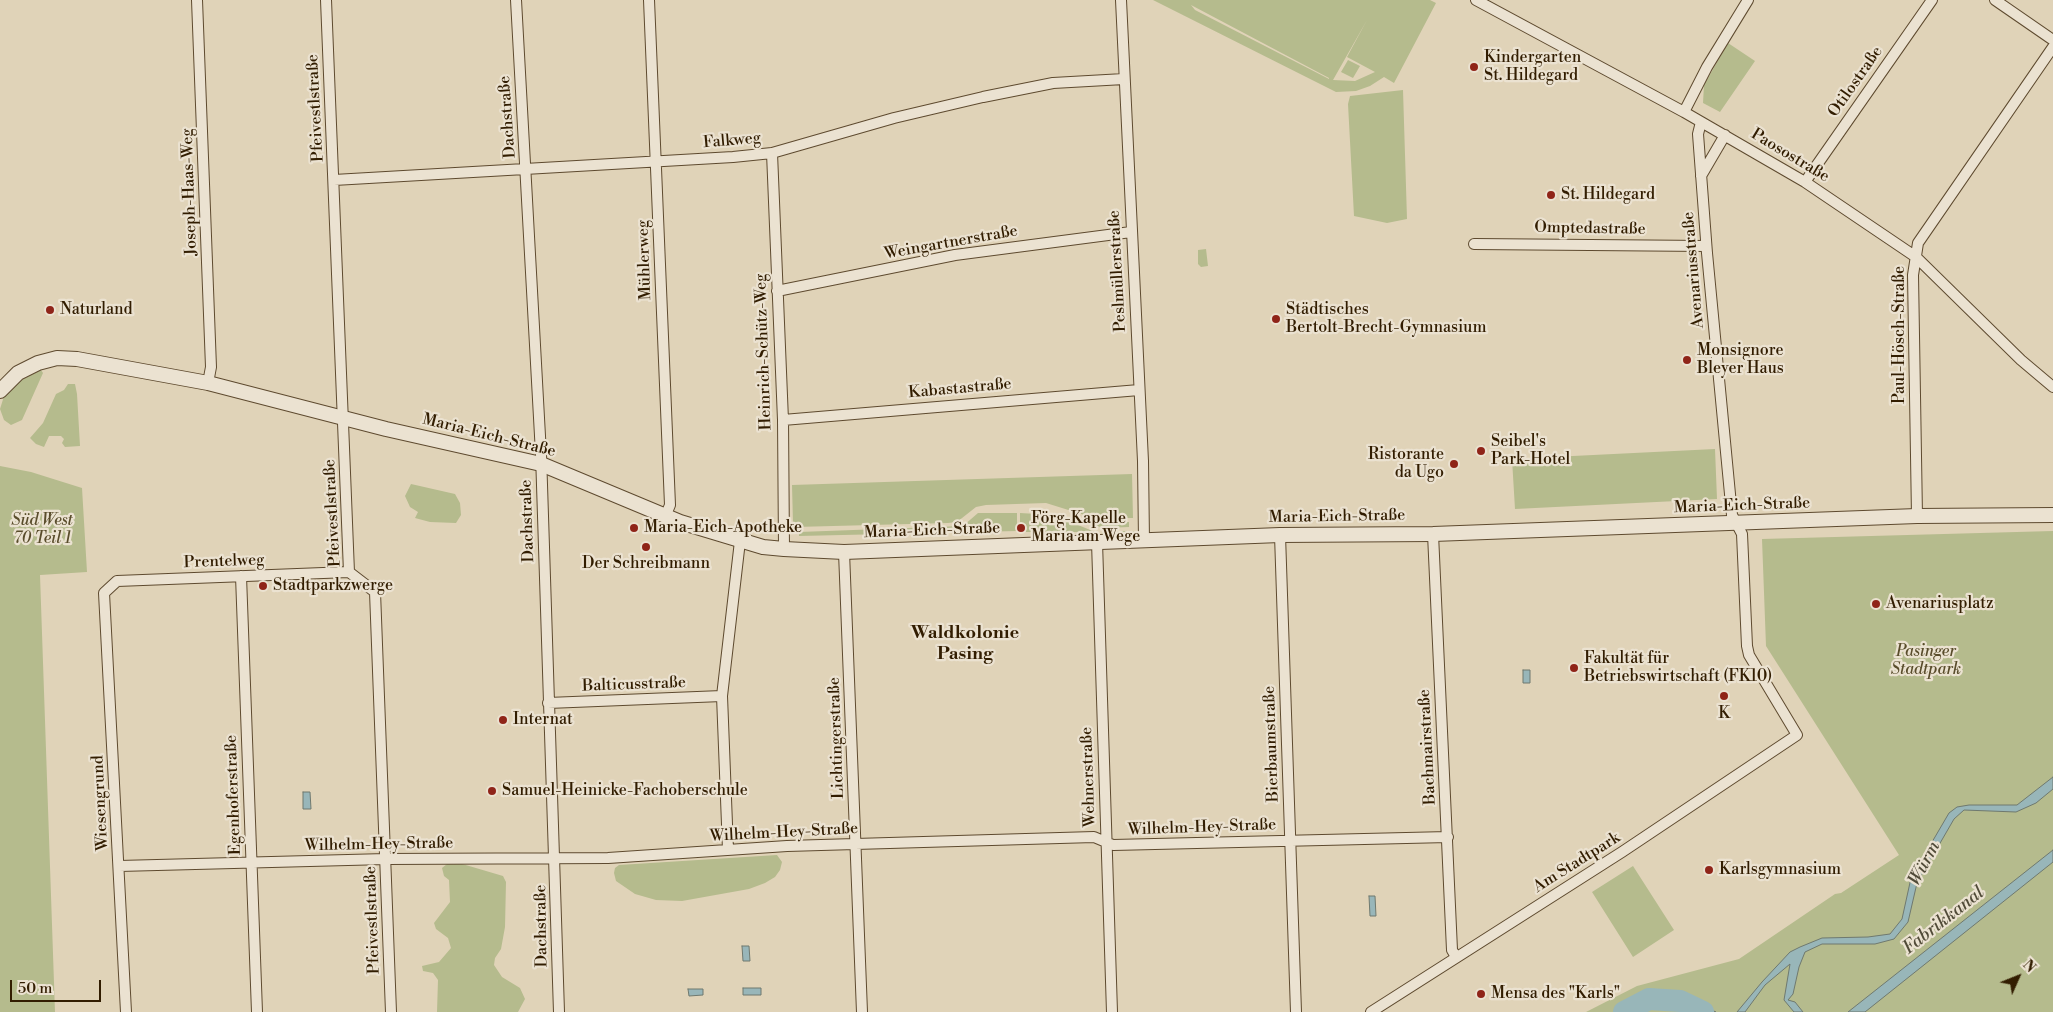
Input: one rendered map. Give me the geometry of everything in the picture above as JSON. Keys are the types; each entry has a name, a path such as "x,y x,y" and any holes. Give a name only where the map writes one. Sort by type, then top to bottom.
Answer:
{"street":[{"name":"Joseph-Haas-Weg","path":"198,0 211,367 208,383"},
{"name":"Pfeivestlstraße","path":"326,0 349,572 375,592 391,1012"},
{"name":"Dachstraße","path":"516,0 541,464 555,858 558,1012"},
{"name":"Mühlerweg","path":"649,0 670,505 665,517"},
{"name":"Peslmüllerstraße","path":"1121,0 1143,461 1144,541"},
{"name":"Paosostraße","path":"1476,0 1684,112 1805,182 1916,257 2021,360 2053,387"},
{"path":"1684,112 1706,67 1748,0"},
{"name":"Otilostraße","path":"1805,182 1932,0"},
{"path":"1995,0 2053,40"},
{"name":"Paul-Hösch-Straße","path":"1917,516 1913,275 1918,243 2053,47"},
{"name":"Falkweg","path":"334,180 656,162 772,153 894,118 983,97 1053,83 1124,79"},
{"name":"Avenariusstraße","path":"1701,122 1698,134 1706,246 1734,523 1742,534 1749,655 1797,735"},
{"path":"1700,176 1725,135"},
{"name":"Heinrich-Schütz-Weg","path":"772,153 776,291 783,420 784,550"},
{"name":"Weingartnerstraße","path":"776,291 955,255 1131,232"},
{"name":"Omptedastraße","path":"1474,244 1706,246"},
{"name":"Maria-Eich-Straße","path":"0,391 18,373 38,362 57,358 77,359 208,383 343,418 541,464 665,517 740,541 784,550 844,552 1280,535 1433,534 1917,516 2053,515"},
{"name":"Kabastastraße","path":"783,420 1139,390"},
{"name":"Bachmairstraße","path":"1433,534 1452,950 1456,957"},
{"name":"Bierbaumstraße","path":"1280,535 1296,1012"},
{"path":"728,850 722,696 740,541"},
{"name":"Wehnerstraße","path":"1097,542 1112,1012"},
{"name":"Lichtingerstraße","path":"844,552 862,1012"},
{"name":"Prentelweg","path":"104,593 117,581 349,572"},
{"name":"Egenhoferstraße","path":"241,576 257,1012"},
{"name":"Wiesengrund","path":"104,593 126,1012"},
{"name":"Balticusstraße","path":"548,703 722,696"},
{"name":"Am Stadtpark","path":"1371,1012 1624,851 1797,735"},
{"name":"Wilhelm-Hey-Straße","path":"119,866 386,859 608,858 856,844 1094,836 1113,845 1448,837"}],"green space":[{"path":"1153,0 1430,0 1436,3 1394,83 1384,77 1370,86 1356,91 1336,92","holes":["1191,5 1329,78 1329,79 1195,10","1367,20 1347,57 1375,72 1355,81 1333,80"]},
{"path":"1728,43 1755,61 1720,112 1703,103 1704,85"},
{"path":"1348,60 1360,66 1353,78 1341,72"},
{"path":"1403,90 1407,219 1387,223 1354,216 1348,104 1350,96"},
{"path":"1206,249 1208,266 1201,267 1198,264 1198,250"},
{"path":"41,370 43,373 22,420 11,425 4,420 0,409 5,393 18,382"},
{"path":"68,384 75,384 77,394 80,446 65,447 62,443 64,439 61,436 49,436 44,447 36,444 30,438 43,423 56,394 64,390"},
{"path":"1715,449 1717,499 1515,509 1512,459"},
{"name":"Süd West 70 Teil 1","path":"0,466 31,472 82,488 87,572 40,575 55,1012 0,1012"},
{"path":"1132,474 1133,518 1094,518 1046,503 976,507 957,522 948,523 795,527 793,524 792,485"},
{"path":"411,484 455,494 460,503 461,515 456,523 430,522 415,518 418,512 410,507 405,496"},
{"path":"978,513 1017,513 1017,531 799,536 799,532 963,526"},
{"path":"1020,513 1054,515 1095,532 1026,532 1026,524 1020,524"},
{"path":"1129,522 1129,527 1103,528 1090,523"},
{"path":"1103,531 1135,531 1130,534 1102,536"},
{"name":"Pasinger Stadtpark","path":"2053,531 2053,1012 1586,1012 1637,986 1739,959 1835,894 1841,893 1899,855 1766,646 1762,539"},
{"path":"777,855 782,862 780,870 775,877 765,883 749,889 682,901 656,900 635,894 616,881 614,873 615,868 619,865"},
{"path":"459,863 503,876 506,882 505,927 501,949 495,958 494,965 502,977 520,988 525,999 518,1012 437,1012 438,980 433,973 423,971 422,966 439,962 451,948 448,938 436,929 434,923 450,902 449,880 444,876 442,868 447,864"},
{"path":"1633,866 1674,930 1633,957 1592,892"}],"water":[{"path":"1523,670 1530,670 1530,683 1523,683"},
{"path":"2053,777 2053,789 2036,803 2016,812 1964,810 1954,819 1917,883 1908,922 1894,939 1875,944 1822,944 1805,952 1799,967 1793,994 1788,1000 1795,1002 1803,1012 1794,1012 1784,1000 1790,964 1765,985 1745,1012 1737,1012 1790,952 1822,938 1868,937 1890,934 1902,919 1911,878 1949,813 1957,807 1969,805 2017,805"},
{"path":"303,792 310,792 311,809 303,809"},
{"path":"2053,850 2053,862 1865,1012 1848,1012"},
{"path":"1369,896 1375,896 1376,916 1370,916"},
{"path":"742,946 749,946 750,961 743,961"},
{"path":"743,988 761,988 761,995 743,995"},
{"path":"688,989 703,989 703,995 689,996"},
{"path":"1651,996 1684,998 1716,1012 1698,1012 1689,1007 1663,1002 1643,1006 1639,1000"}],"waterway":[{"name":"Würm","path":"1624,1012 1649,999 1680,1001 1703,1012"}],"place":[{"name":"Kindergarten St. Hildegard","path":"1474,67"},
{"name":"St. Hildegard","path":"1551,195"},
{"name":"Naturland","path":"50,310"},
{"name":"Städtisches Bertolt-Brecht-Gymnasium","path":"1276,319"},
{"name":"Monsignore Bleyer Haus","path":"1687,360"},
{"name":"Seibel's Park-Hotel","path":"1481,451"},
{"name":"Ristorante da Ugo","path":"1454,464"},
{"name":"Maria-Eich-Apotheke","path":"634,528"},
{"name":"Förg-Kapelle Maria am Wege","path":"1021,528"},
{"name":"Der Schreibmann","path":"646,547"},
{"name":"Stadtparkzwerge","path":"263,586"},
{"name":"Avenariusplatz","path":"1876,604"},
{"name":"Fakultät für Betriebswirtschaft (FK10)","path":"1574,668"},
{"name":"K","path":"1724,696"},
{"name":"Internat","path":"503,720"},
{"name":"Samuel-Heinicke-Fachoberschule","path":"492,791"},
{"name":"Karlsgymnasium","path":"1709,870"},
{"name":"Mensa des \"Karls\"","path":"1481,994"}],"district":[{"name":"Waldkolonie Pasing","path":"965,644"}],"water label":[{"name":"Fabrikkanal","path":"1944,921"}]}
